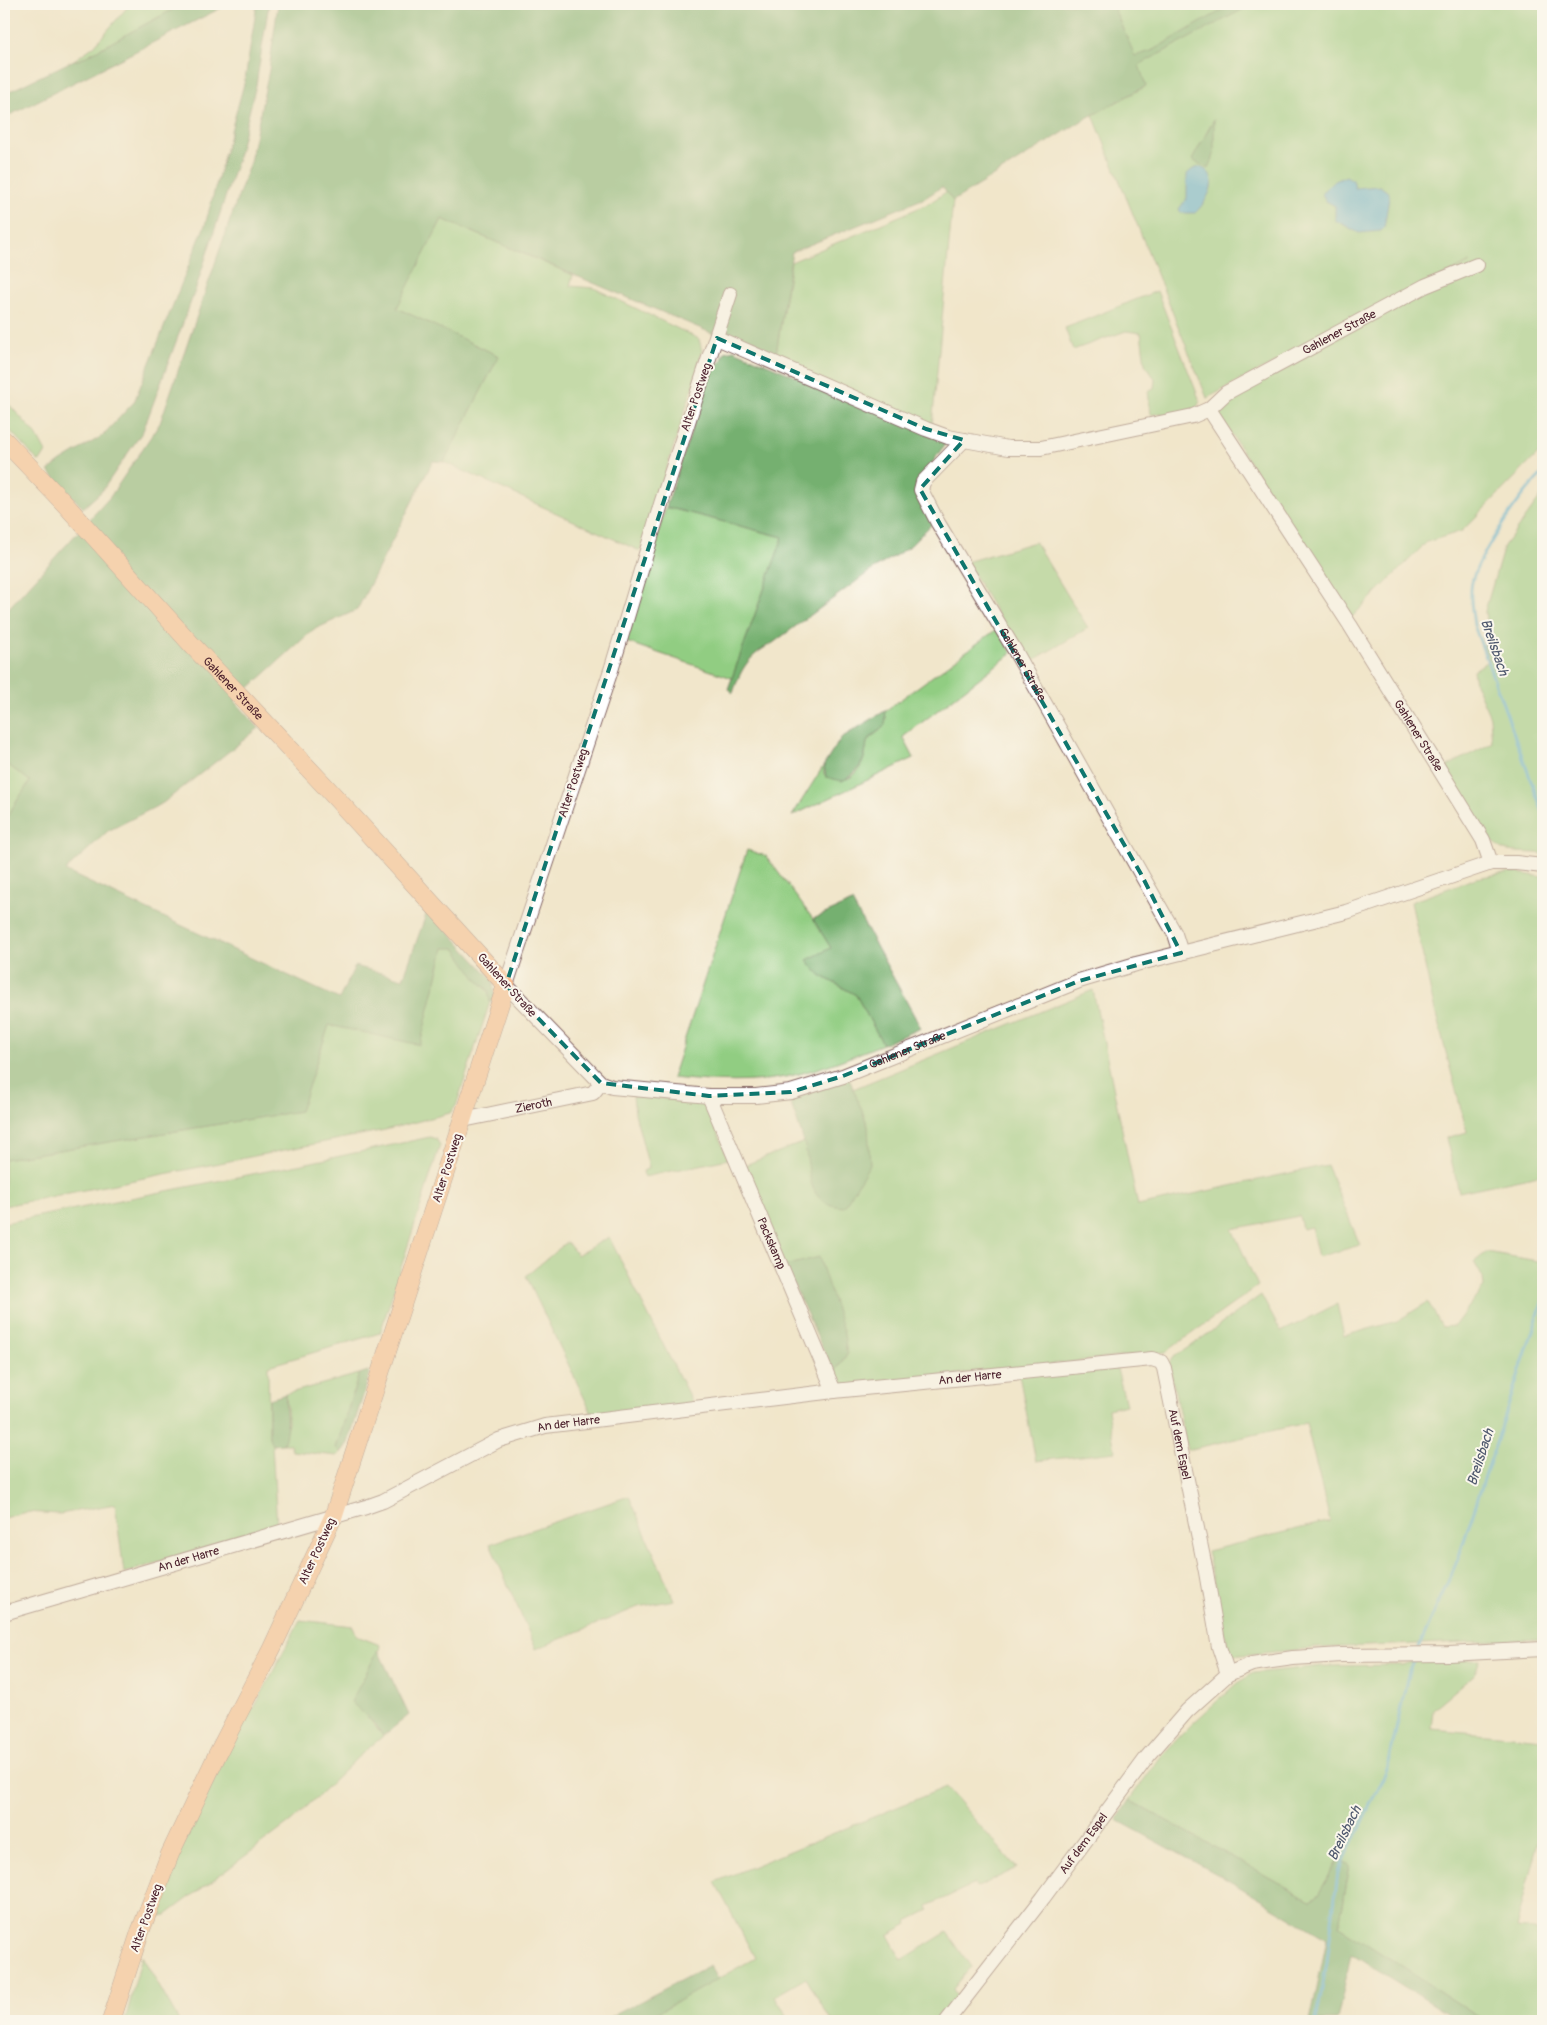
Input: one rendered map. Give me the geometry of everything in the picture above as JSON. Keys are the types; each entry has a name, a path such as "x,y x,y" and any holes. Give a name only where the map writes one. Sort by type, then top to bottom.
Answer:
{"main road":[{"name":"Gahlener Straße","path":"4,440 63,502 192,645 325,786 506,985"},
{"name":"Alter Postweg","path":"110,2021 140,1932 170,1854 217,1755 272,1648 334,1515 506,985"}],"street":[{"name":"Gahlener Straße","path":"717,338 926,429 964,440 1008,448 1041,448 1151,426 1209,409 1226,393 1425,286 1477,265"},
{"name":"Alter Postweg","path":"506,985 612,667 682,437 717,338 730,294"},
{"name":"Gahlener Straße","path":"1209,409 1350,625 1483,840 1491,863"},
{"name":"Gahlener Straße","path":"964,440 923,482 921,490 938,523 1009,641 1175,934 1181,952"},
{"name":"Gahlener Straße","path":"506,985 601,1083 612,1087 709,1096 756,1096 791,1092 843,1076 1079,981 1181,952 1346,912 1491,863 1516,862 1543,866"},
{"name":"Zieroth","path":"463,1120 593,1094 601,1083"},
{"name":"Packskamp","path":"709,1096 834,1391"},
{"name":"An der Harre","path":"4,1613 383,1501 499,1440 545,1426 834,1391 1152,1359 1161,1362"},
{"name":"Auf dem Espel","path":"1161,1362 1164,1368 1206,1572 1218,1647 1228,1674"},
{"name":"Auf dem Espel","path":"947,2021 1043,1898 1148,1756 1187,1711 1228,1674 1252,1664 1292,1658 1342,1655 1448,1654 1543,1649"}],"highlighted area":[{"path":"717,338 926,429 964,440 920,489 1141,874 1181,953 1079,981 843,1076 791,1092 709,1096 601,1083 506,985"}],"green space":[{"path":"130,4 183,4 79,60 74,60 94,46"},
{"path":"183,4 229,4 4,118 4,94 74,60 79,60"},
{"path":"257,4 269,4 256,85 237,161 196,288 143,431 102,491 83,508 48,471 102,436 134,402 205,225 245,80"},
{"path":"278,4 1112,4 1135,56 1151,51 1226,8 1228,4 1253,4 1139,65 1146,86 1085,119 953,201 942,187 925,198 792,252 775,360 442,219 397,308 499,356 444,462 433,461 357,610 313,630 235,701 259,728 163,803 108,831 65,871 339,999 355,966 403,979 428,909 493,980 495,1001 490,1002 488,990 478,981 455,948 444,948 420,1045 329,1025 300,1111 4,1159 4,821 30,781 4,762 4,613 110,497 160,423 250,162 269,70"},
{"path":"1112,4 1543,4 1543,449 1462,531 1427,542 1351,618 1220,417 1220,410 1228,397 1470,262 1207,398 1093,115 1146,86"},
{"path":"1214,119 1214,155 1209,169 1192,160"},
{"path":"946,192 953,201 932,426 775,360 791,262 928,204"},
{"path":"442,219 573,275 570,286 594,288 699,339 702,351 692,389 640,551 444,462 499,356 396,308"},
{"path":"1157,291 1200,401 1197,407 1164,421 1162,413 1151,415 1148,391 1154,388 1155,379 1145,364 1141,333 1126,331 1073,350 1065,328"},
{"path":"734,350 947,441 916,487 934,522 909,547 869,572 758,652 743,669 733,693 728,689 783,537 666,507 713,367 721,362 725,352"},
{"path":"4,399 36,434 46,452 41,460 38,461 4,424"},
{"path":"1543,494 1543,854 1508,851 1497,845 1472,813 1444,768 1492,743 1490,717 1475,683 1473,671 1489,660 1484,646 1488,639 1485,611 1504,546"},
{"path":"666,507 783,537 732,678 626,642"},
{"path":"1035,542 1088,628 1027,664 966,562"},
{"path":"997,629 1012,653 903,737 914,758 792,816 824,765 824,774 834,779 842,780 855,774 863,760 867,742 884,726 885,711"},
{"path":"885,711 884,726 867,742 865,755 857,770 842,781 826,777 824,765 841,738"},
{"path":"4,762 30,781 4,821"},
{"path":"747,850 766,856 813,919 831,948 808,960 820,975 856,995 883,1044 842,1060 787,1077 735,1082 672,1078"},
{"path":"1511,872 1543,877 1543,1174 1459,1192 1446,1138 1467,1132 1434,1007 1411,902 1476,878"},
{"path":"852,902 921,1028 883,1044 856,995 820,975 807,960 831,948 813,919"},
{"path":"450,946 455,948 490,994 490,1002 456,1106 450,1113 385,1130 4,1206 4,1159 300,1111 329,1025 420,1044 444,948"},
{"path":"1093,990 1138,1206 1327,1165 1360,1245 1318,1257 1311,1227 1302,1229 1299,1216 1232,1229 1258,1286 1166,1352 845,1386 835,1376 837,1369 847,1354 819,1258 785,1266 740,1167 804,1142 805,1144 868,1126 853,1089"},
{"path":"849,1078 868,1126 870,1164 844,1207 831,1205 816,1194 812,1185 802,1137 789,1099"},
{"path":"633,1096 705,1102 728,1159 644,1177 643,1171 649,1168 635,1113"},
{"path":"430,1137 436,1139 440,1145 380,1333 268,1366 269,1437 272,1445 277,1526 124,1573 115,1504 60,1514 26,1512 4,1518 4,1223"},
{"path":"609,1237 693,1404 593,1416 526,1276 567,1242 577,1255"},
{"path":"1487,1252 1543,1262 1543,1639 1317,1648 1230,1656 1207,1551 1330,1521 1306,1423 1187,1450 1169,1363 1173,1357 1187,1349 1261,1295 1281,1332 1337,1304 1344,1336 1397,1321 1428,1302 1442,1327 1454,1326 1484,1287 1483,1278 1474,1262"},
{"path":"819,1257 844,1334 847,1354 837,1369 835,1376 785,1266"},
{"path":"1116,1365 1126,1405 1108,1409 1115,1452 1036,1461 1019,1375"},
{"path":"368,1371 370,1374 348,1443 341,1453 336,1448 359,1374"},
{"path":"359,1374 336,1448 341,1453 337,1456 292,1451 290,1444 283,1444 288,1423 286,1394"},
{"path":"286,1394 285,1438 283,1444 272,1445 269,1437 269,1399"},
{"path":"629,1496 674,1600 638,1607 536,1649 490,1544"},
{"path":"300,1620 353,1626 357,1636 380,1645 368,1717 383,1736 358,1757 292,1821 166,1915 159,1916 155,1913 154,1906 241,1723 254,1708"},
{"path":"378,1650 409,1715 383,1736 376,1725 351,1702"},
{"path":"1480,1659 1475,1674 1433,1709 1431,1729 1543,1739 1543,1829 1541,1829 1516,1928 1543,1931 1543,2021 1485,2021 1339,1926 1350,1865 1338,1860 1318,1895 1310,1900 1129,1800 1162,1755 1191,1725 1237,1683 1254,1673 1323,1666 1402,1665 1416,1660"},
{"path":"946,1787 1017,1868 976,1888 974,1884 928,1906 929,1910 907,1921 908,1924 888,1935 902,1960 947,1932 971,1967 953,1989 959,1999 941,2021 831,2021 806,1978 775,1996 790,2021 642,2021 755,1958 715,1882"},
{"path":"1129,1800 1310,1900 1318,1895 1338,1860 1350,1865 1339,1926 1485,2021 1460,2021 1351,1954 1337,2021 1310,2021 1327,1939 1226,1879 1117,1820"},
{"path":"142,1956 179,2021 125,2021"},
{"path":"710,1965 718,1979 642,2021 603,2021"}],"water":[{"path":"1200,167 1211,176 1211,189 1195,213 1181,213 1179,209 1187,198 1187,174 1193,169"},
{"path":"1346,176 1353,180 1355,188 1380,186 1388,192 1389,198 1384,228 1381,231 1359,233 1335,220 1335,206 1326,201 1322,194 1331,183"}],"waterway":[{"name":"Breilsbach","path":"1543,473 1514,507 1486,550 1474,575 1471,593 1474,625 1543,813"},
{"name":"Breilsbach","path":"1419,1647 1458,1559 1543,1300"},
{"name":"Breilsbach","path":"1316,2021 1327,1962 1338,1872 1388,1767 1409,1670 1413,1661"}]}
